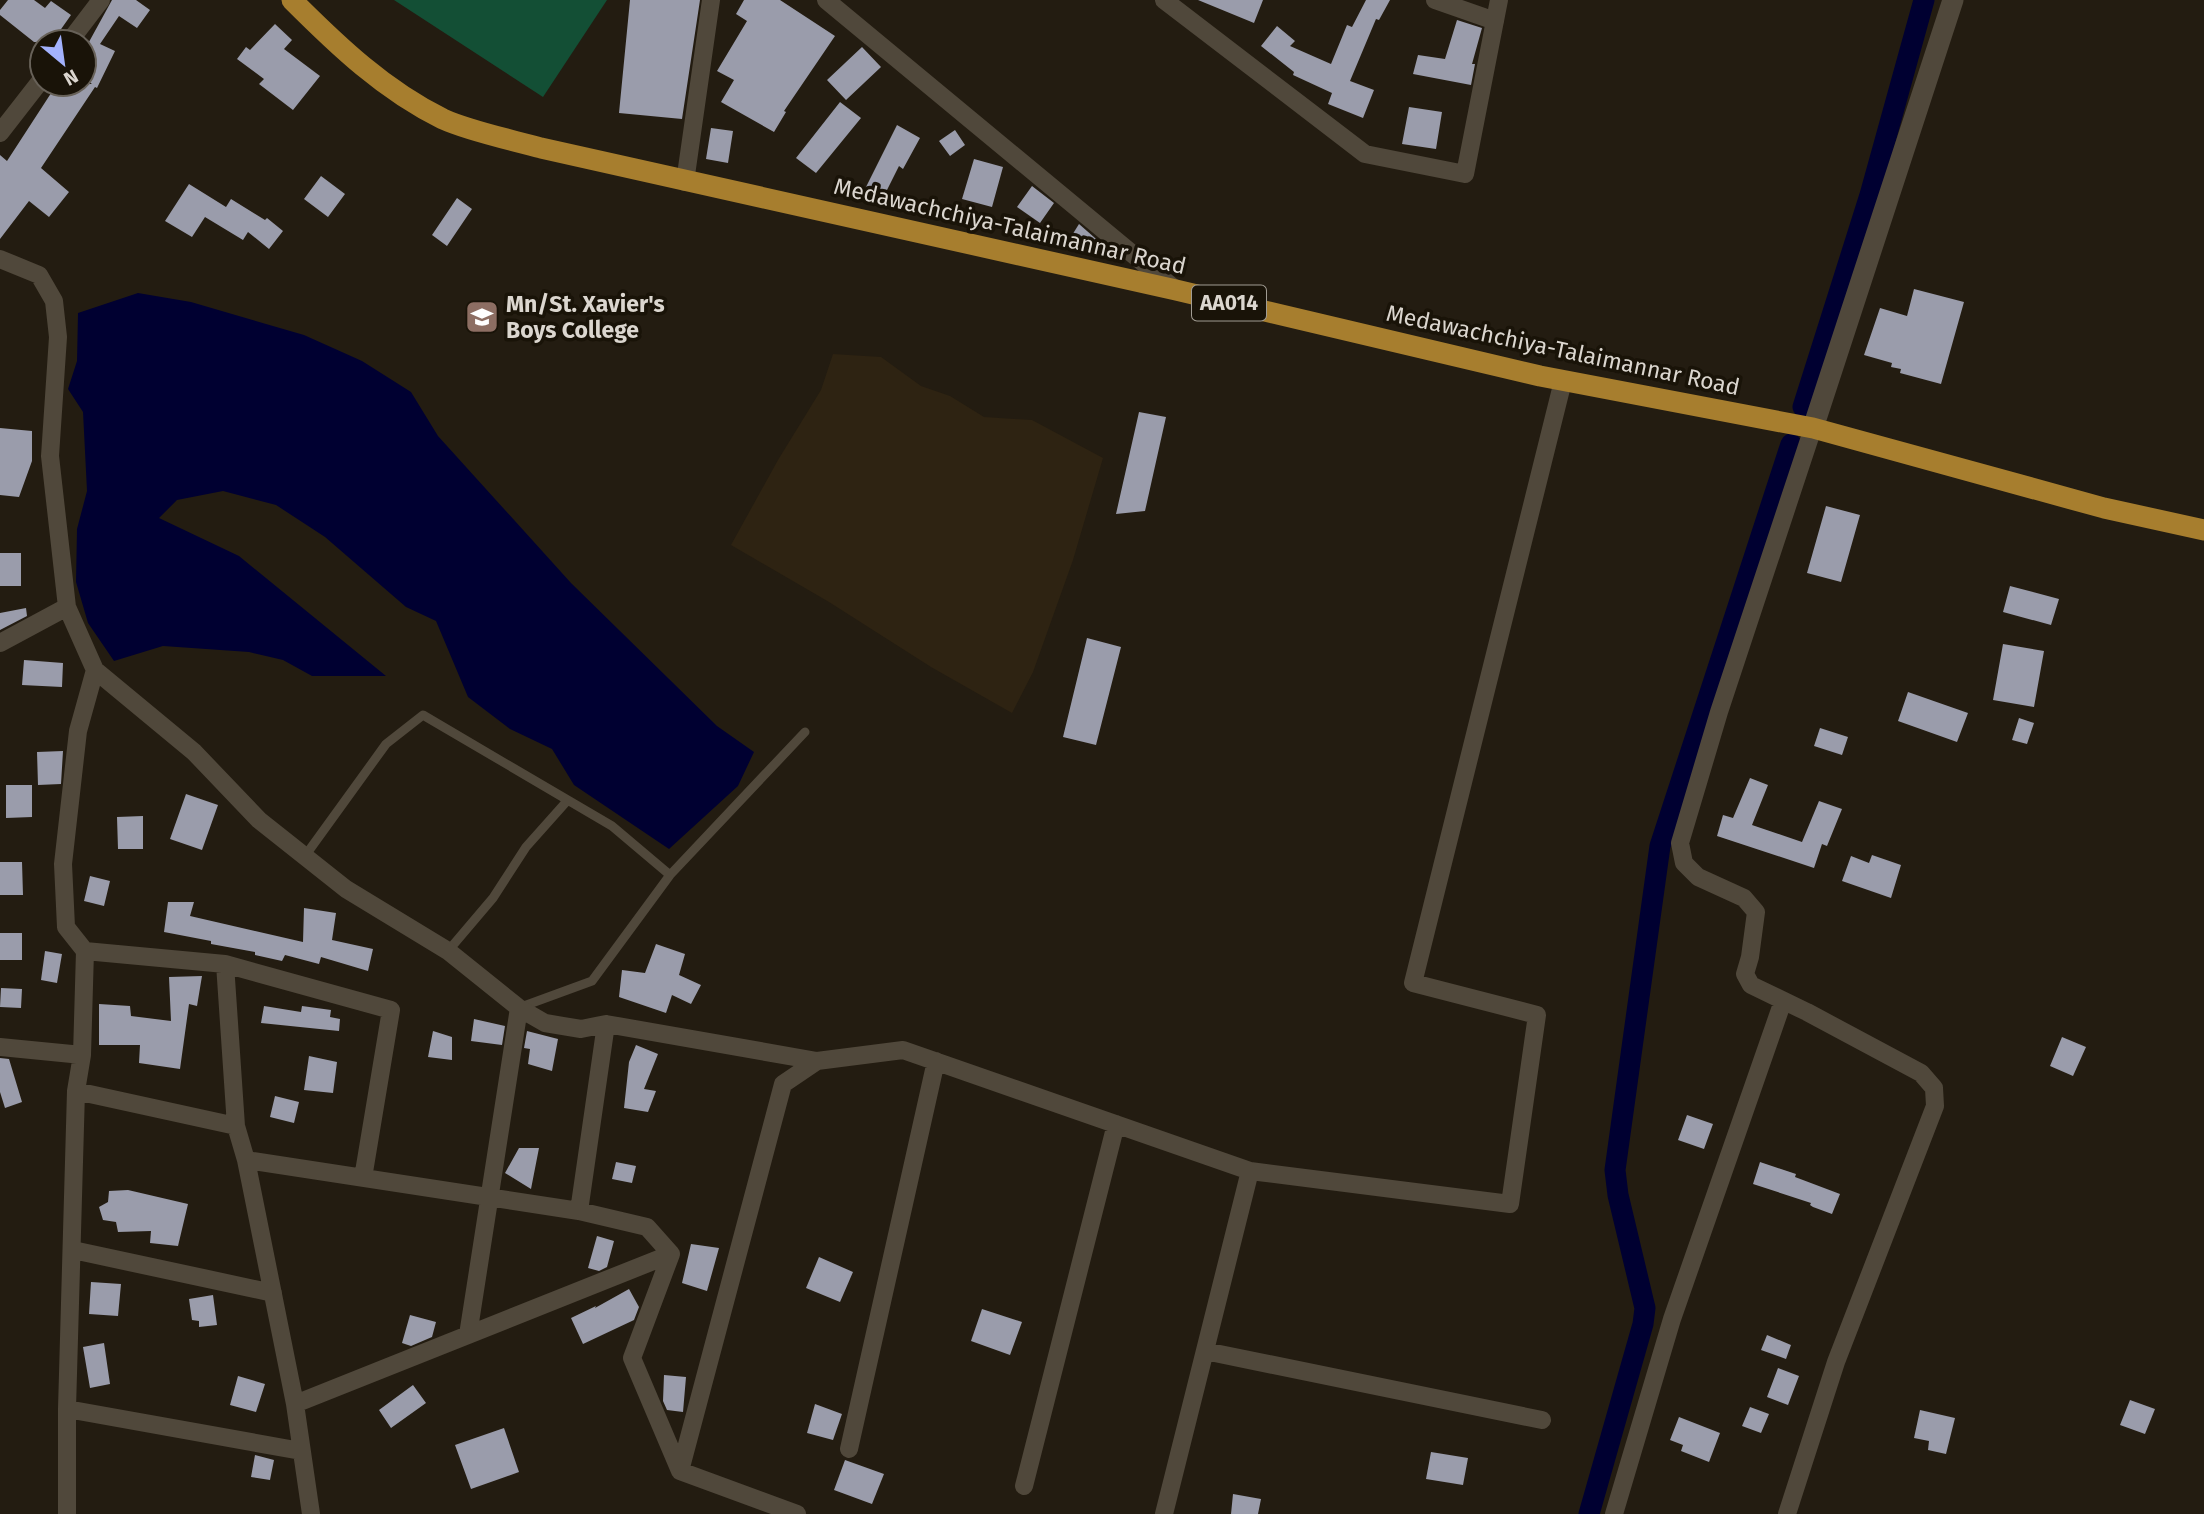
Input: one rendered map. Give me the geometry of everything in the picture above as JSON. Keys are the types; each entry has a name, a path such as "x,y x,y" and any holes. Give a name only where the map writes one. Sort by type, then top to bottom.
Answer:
{"highway":[{"name":"Medawachchiya-Talaimannar Road","path":"292,0 339,47 390,89 445,120 541,148 1176,290 1563,381 1813,428 2104,508 2204,530"}],"street":[{"path":"80,28 101,0"},
{"path":"685,182 711,0"},
{"path":"826,0 1176,290"},
{"path":"1164,0 1365,154 1465,174 1499,0"},
{"path":"1435,0 1495,21"},
{"path":"1787,1514 1836,1362 1935,1106 1934,1088 1921,1073 1751,985 1745,974 1756,912 1744,898 1698,877 1684,863 1679,843 1718,712 1953,0"},
{"path":"0,133 28,97"},
{"path":"0,258 39,275 54,301 58,337 50,456 67,607 95,670 194,752 259,820 304,856 346,889 448,951 519,1007 545,1023 581,1029 606,1024 817,1061 903,1050 1250,1171 1510,1204 1537,1016 1413,983 1563,381"},
{"path":"0,643 67,607"},
{"path":"67,1514 67,1409 76,1091 82,1055 85,951 66,928 63,864 78,730 95,670"},
{"path":"85,951 225,964 391,1010 363,1178"},
{"path":"225,964 236,1125 246,1160 295,1404 311,1514"},
{"path":"1614,1514 1672,1319 1783,1001"},
{"path":"468,1335 519,1007"},
{"path":"579,1211 606,1024"},
{"path":"0,1047 82,1055"},
{"path":"680,1471 783,1084 817,1061"},
{"path":"849,1449 936,1061"},
{"path":"76,1091 236,1125"},
{"path":"1024,1486 1116,1124"},
{"path":"246,1160 579,1211 647,1227 671,1254"},
{"path":"1164,1514 1250,1171"},
{"path":"73,1250 273,1293"},
{"path":"671,1254 632,1358 680,1471 797,1514"},
{"path":"295,1404 671,1254"},
{"path":"1205,1351 1542,1420"},
{"path":"67,1409 302,1451"}],"lane":[{"path":"304,856 386,744 423,715 612,827 670,875"},
{"path":"519,1007 592,981 670,875 805,732"},
{"path":"448,951 493,898 526,847 567,801"}],"shaded area":[{"path":"138,293 191,302 304,335 362,361 411,392 438,436 571,583 717,726 754,752 738,786 669,849 574,785 552,749 510,729 468,697 436,621 406,607 325,537 276,505 223,491 177,500 159,518 239,556 386,676 312,676 283,660 249,652 163,646 114,661 88,623 76,582 77,529 87,491 83,412 68,389 77,361 78,313"},
{"path":"833,354 881,357 921,386 950,396 984,417 1032,420 1103,458 1073,560 1033,672 1012,713 731,545 821,390"}],"green space":[{"path":"394,0 607,0 543,97"}],"building":[{"path":"8,0 34,0 45,8 51,1 71,15 62,28 28,28 28,37 0,15 0,10"},
{"path":"112,0 136,0 150,10 137,28 119,16 100,44 115,51 98,86 98,28"},
{"path":"630,0 700,0 682,119 619,113"},
{"path":"744,0 780,0 835,36 784,111 786,112 774,132 721,102 734,80 717,71 747,21 736,14"},
{"path":"1198,0 1263,0 1254,23"},
{"path":"1366,0 1390,0 1379,20 1376,19 1350,81 1374,90 1363,118 1328,104 1332,93 1293,75 1294,72 1261,46 1277,26 1295,41 1290,46 1331,64 1347,25 1352,27"},
{"path":"1457,20 1482,28 1472,64 1475,64 1471,85 1413,74 1418,55 1445,59"},
{"path":"275,24 292,40 284,49 320,76 293,110 259,84 264,79 237,59 246,47 250,50"},
{"path":"862,47 881,67 846,100 827,80"},
{"path":"48,98 88,98 41,168 69,192 49,217 29,201 0,239 0,155 7,161"},
{"path":"840,102 861,118 816,173 796,158"},
{"path":"1409,107 1442,112 1436,149 1402,144"},
{"path":"897,125 920,138 903,169 899,166 880,204 862,195"},
{"path":"711,128 733,131 728,163 706,159"},
{"path":"955,130 965,145 950,156 939,141"},
{"path":"974,159 1003,167 992,207 962,199"},
{"path":"321,176 345,194 328,217 304,199"},
{"path":"189,184 226,207 231,199 265,220 267,218 283,231 269,249 248,232 243,240 205,217 192,237 165,221"},
{"path":"1032,186 1054,203 1040,223 1017,207"},
{"path":"457,198 472,209 447,246 432,235"},
{"path":"1079,224 1103,245 1095,257 1069,240"},
{"path":"1914,289 1964,302 1941,384 1900,373 1901,369 1891,367 1892,363 1864,355 1880,308 1907,316"},
{"path":"1139,412 1166,417 1145,511 1116,514"},
{"path":"0,428 32,431 32,461 19,497 0,495"},
{"path":"1826,506 1860,515 1841,582 1807,573"},
{"path":"0,553 21,553 21,586 0,586"},
{"path":"2010,586 2059,599 2051,625 2003,612"},
{"path":"26,608 27,616 0,630 0,613"},
{"path":"1087,638 1121,647 1096,745 1063,737"},
{"path":"2003,644 2044,651 2034,707 1993,700"},
{"path":"24,660 63,663 62,687 22,685"},
{"path":"1908,692 1968,713 1957,742 1898,721"},
{"path":"2019,718 2034,723 2027,744 2012,740"},
{"path":"1820,728 1848,737 1842,755 1814,746"},
{"path":"63,751 61,784 38,785 37,752"},
{"path":"1750,778 1768,785 1752,825 1802,842 1819,801 1842,809 1827,846 1822,844 1814,868 1717,836 1723,815 1733,818"},
{"path":"6,785 32,785 32,817 6,818"},
{"path":"186,794 218,805 202,850 170,839"},
{"path":"143,816 143,849 118,849 117,817"},
{"path":"1872,855 1901,865 1891,898 1842,881 1851,856 1869,863"},
{"path":"0,862 22,862 23,895 0,895"},
{"path":"90,876 110,881 104,906 84,901"},
{"path":"168,902 194,902 190,916 303,942 304,908 336,913 332,940 373,949 368,971 321,957 319,964 285,955 282,961 255,955 255,952 211,944 211,941 164,932"},
{"path":"0,933 22,933 22,960 0,960"},
{"path":"656,944 685,954 679,975 701,985 691,1004 672,995 666,1013 619,997 622,970 645,973"},
{"path":"45,951 62,954 57,983 41,980"},
{"path":"202,976 197,1006 189,1004 180,1069 139,1063 140,1045 99,1045 99,1004 130,1006 131,1016 171,1021 169,977"},
{"path":"1,988 22,989 21,1008 0,1007"},
{"path":"264,1006 301,1012 302,1006 331,1010 330,1017 340,1019 339,1031 261,1023"},
{"path":"474,1019 505,1026 502,1045 471,1041"},
{"path":"433,1031 452,1037 452,1060 428,1057"},
{"path":"527,1031 558,1039 552,1071 528,1064 530,1049 524,1048"},
{"path":"2062,1037 2086,1047 2073,1076 2050,1066"},
{"path":"636,1045 658,1054 644,1089 656,1091 648,1112 624,1108 629,1062"},
{"path":"309,1056 337,1062 333,1093 304,1090"},
{"path":"0,1058 9,1059 22,1102 5,1108 0,1092"},
{"path":"275,1096 299,1102 294,1123 270,1117"},
{"path":"1687,1115 1713,1124 1704,1149 1678,1140"},
{"path":"519,1148 539,1148 531,1189 505,1173"},
{"path":"616,1162 636,1166 632,1183 612,1179"},
{"path":"1760,1162 1796,1174 1795,1177 1840,1194 1832,1214 1813,1207 1811,1203 1753,1184"},
{"path":"128,1190 188,1204 178,1246 150,1243 151,1231 118,1232 116,1222 103,1220 99,1207 108,1202 109,1191"},
{"path":"597,1236 614,1241 607,1267 599,1271 588,1268"},
{"path":"691,1244 719,1248 707,1291 682,1283"},
{"path":"819,1257 853,1272 840,1302 806,1288"},
{"path":"91,1282 121,1284 118,1316 89,1314"},
{"path":"629,1289 639,1307 634,1320 583,1344 571,1318"},
{"path":"213,1295 217,1325 199,1327 199,1321 192,1320 189,1299"},
{"path":"982,1309 1022,1322 1010,1355 971,1341"},
{"path":"410,1315 436,1322 432,1337 411,1346 402,1343"},
{"path":"1767,1335 1791,1345 1786,1359 1761,1350"},
{"path":"104,1343 110,1384 90,1388 83,1347"},
{"path":"1778,1368 1799,1376 1788,1405 1767,1397"},
{"path":"664,1375 686,1377 683,1412 667,1410 663,1401"},
{"path":"238,1376 265,1384 256,1412 230,1405"},
{"path":"413,1385 426,1403 391,1428 379,1410"},
{"path":"2130,1400 2155,1409 2145,1434 2120,1425"},
{"path":"815,1404 842,1414 833,1440 807,1433"},
{"path":"1750,1407 1769,1414 1761,1433 1742,1426"},
{"path":"1920,1410 1955,1418 1946,1454 1928,1450 1929,1441 1914,1438"},
{"path":"1679,1417 1720,1433 1709,1462 1681,1451 1683,1445 1670,1440"},
{"path":"504,1428 519,1472 471,1489 455,1445"},
{"path":"1431,1452 1468,1458 1463,1485 1426,1479"},
{"path":"255,1455 274,1460 270,1480 251,1477"},
{"path":"845,1460 884,1474 872,1504 834,1490"},
{"path":"1233,1494 1261,1499 1258,1514 1231,1514"}],"waterway":[{"path":"1803,407 1870,195 1924,0"},
{"path":"1589,1514 1643,1324 1645,1308 1618,1195 1615,1170 1660,846 1791,444"}],"place":[{"name":"Mn/St. Xavier's Boys College","path":"482,317"}]}
